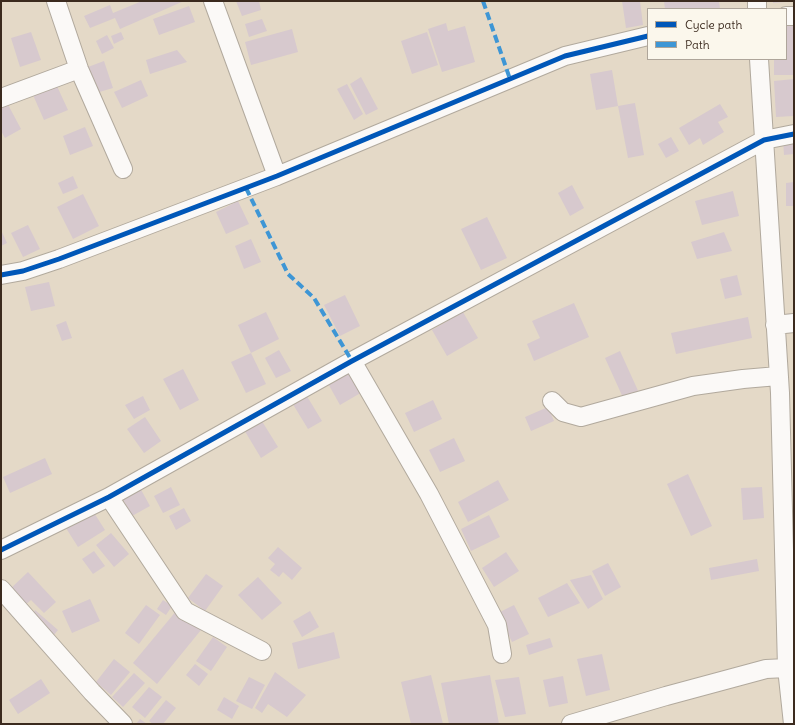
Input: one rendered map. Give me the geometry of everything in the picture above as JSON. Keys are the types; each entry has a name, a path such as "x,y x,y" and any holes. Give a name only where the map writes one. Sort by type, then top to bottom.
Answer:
{"street":[{"path":"56,1 79,69 123,169"},
{"path":"213,1 277,176"},
{"path":"1,275 23,271 59,259 277,176 565,56 647,36"},
{"path":"759,60 778,376 787,668 792,724"},
{"path":"1,98 79,69"},
{"path":"1,550 109,497 352,361 764,140 794,134"},
{"path":"775,325 794,322"},
{"path":"352,361 429,494 497,625 502,654"},
{"path":"552,401 563,412 581,417 693,386 778,376"},
{"path":"109,497 185,611 262,652"},
{"path":"1,589 92,692 123,724"},
{"path":"571,724 666,696 766,670 787,668"}],"building":[{"path":"142,1 184,1 120,29 115,18 90,28 84,16 110,5 113,13"},
{"path":"236,1 259,1 261,10 242,16"},
{"path":"622,1 640,1 643,25 626,28"},
{"path":"664,1 719,1 720,8 665,8"},
{"path":"773,1 785,1 785,2 773,3"},
{"path":"189,6 195,22 159,35 153,19"},
{"path":"262,19 267,31 249,37 245,24"},
{"path":"787,20 794,20 794,75 774,75 774,60 787,60"},
{"path":"446,23 448,31 465,26 475,62 442,72 428,29"},
{"path":"292,29 298,52 251,65 245,42"},
{"path":"31,32 41,60 20,67 11,38"},
{"path":"121,32 124,39 114,44 111,36"},
{"path":"427,32 438,65 412,74 401,41"},
{"path":"107,35 114,48 102,54 96,41"},
{"path":"177,50 187,62 150,74 146,60"},
{"path":"104,61 113,88 96,93 88,67"},
{"path":"612,70 618,106 596,110 590,74"},
{"path":"361,77 378,109 366,115 350,84"},
{"path":"794,79 794,116 776,117 774,81"},
{"path":"141,80 148,96 122,108 114,92"},
{"path":"56,84 68,110 44,120 33,95"},
{"path":"347,84 363,114 354,120 337,89"},
{"path":"5,99 21,129 5,138 1,131 1,101"},
{"path":"635,103 644,155 628,158 618,106"},
{"path":"720,104 728,117 718,122 724,132 703,145 700,138 689,145 679,128"},
{"path":"85,127 93,146 70,155 63,136"},
{"path":"671,137 679,151 666,158 658,144"},
{"path":"794,137 794,154 784,155 783,140"},
{"path":"73,176 78,188 63,194 58,183"},
{"path":"794,182 794,206 786,206 786,183"},
{"path":"572,185 584,208 570,216 558,193"},
{"path":"733,191 739,216 702,225 695,201"},
{"path":"83,194 99,226 73,239 57,207"},
{"path":"238,201 249,224 226,234 216,212"},
{"path":"487,217 507,258 481,270 461,229"},
{"path":"28,225 40,249 23,257 11,233"},
{"path":"1,230 7,243 1,246"},
{"path":"724,232 732,251 697,259 691,242"},
{"path":"251,239 261,262 244,269 235,246"},
{"path":"737,275 742,295 725,299 720,279"},
{"path":"49,282 55,306 31,311 25,287"},
{"path":"345,295 360,326 340,336 324,305"},
{"path":"574,303 589,337 534,361 527,344 540,338 532,321"},
{"path":"266,312 279,339 251,353 238,325"},
{"path":"463,312 478,338 447,356 432,330"},
{"path":"748,317 752,338 676,354 671,333"},
{"path":"66,321 72,338 62,341 56,325"},
{"path":"279,350 291,371 276,378 265,358"},
{"path":"620,351 640,395 625,402 605,358"},
{"path":"251,353 266,384 246,393 231,362"},
{"path":"349,366 364,391 340,405 326,380"},
{"path":"183,369 199,400 180,410 163,379"},
{"path":"305,393 322,421 308,429 291,401"},
{"path":"143,396 150,410 134,419 125,405"},
{"path":"433,400 442,419 414,432 405,413"},
{"path":"548,407 554,421 531,431 525,417"},
{"path":"145,417 161,441 144,453 127,429"},
{"path":"260,418 278,447 261,458 243,428"},
{"path":"454,438 465,461 440,472 429,450"},
{"path":"45,458 52,474 10,493 3,477"},
{"path":"688,474 712,526 691,536 667,484"},
{"path":"498,480 509,500 468,522 458,502"},
{"path":"139,486 150,506 132,516 121,496"},
{"path":"171,487 180,505 163,513 154,496"},
{"path":"762,487 764,518 743,520 741,488"},
{"path":"91,508 105,530 78,547 64,525"},
{"path":"184,508 191,521 176,530 169,516"},
{"path":"489,515 500,537 471,551 461,529"},
{"path":"111,533 129,554 114,567 96,545"},
{"path":"278,547 302,568 292,580 283,572 279,577 270,570 275,564 268,558"},
{"path":"94,551 105,566 93,574 82,559"},
{"path":"506,552 519,571 494,587 482,568"},
{"path":"757,559 759,571 711,580 709,568"},
{"path":"608,563 621,587 605,596 592,571"},
{"path":"28,572 56,602 44,613 31,600 24,606 9,590"},
{"path":"206,574 223,586 205,611 188,598"},
{"path":"591,575 603,599 588,609 570,580"},
{"path":"258,577 282,603 262,620 238,595"},
{"path":"567,583 580,603 548,617 538,598"},
{"path":"90,599 100,621 72,633 62,611"},
{"path":"163,600 172,606 166,615 157,609"},
{"path":"146,605 160,615 139,644 125,633"},
{"path":"514,605 529,634 512,642 498,613"},
{"path":"35,610 58,630 54,635 32,616"},
{"path":"177,610 201,630 157,684 133,663"},
{"path":"310,611 319,627 302,637 293,621"},
{"path":"334,632 340,658 298,669 292,643"},
{"path":"213,637 227,647 211,671 196,661"},
{"path":"550,638 553,647 529,655 526,645"},
{"path":"602,654 610,690 586,696 577,659"},
{"path":"114,659 130,672 111,695 96,682"},
{"path":"195,664 208,674 199,686 186,675"},
{"path":"275,672 306,695 287,717 268,704 262,713 255,708"},
{"path":"134,673 145,683 123,707 112,697"},
{"path":"431,675 443,724 411,724 401,682"},
{"path":"490,675 499,724 449,724 441,683"},
{"path":"563,676 568,703 549,707 543,680"},
{"path":"249,677 265,685 252,709 236,701"},
{"path":"519,677 526,714 505,717 495,680"},
{"path":"41,679 50,693 18,714 9,700"},
{"path":"149,687 162,697 145,718 132,707"},
{"path":"224,697 239,706 232,719 217,710"},
{"path":"166,700 176,708 163,724 153,724 149,721"},
{"path":"140,719 147,724 136,724"}],"marked path":[{"path":"483,1 510,79"},
{"path":"246,188 288,274 314,298 352,361"}],"cycle path":[{"path":"1,275 23,271 59,259 277,176 565,56 647,36"},
{"path":"1,550 109,497 352,361 764,140 794,134"}]}
